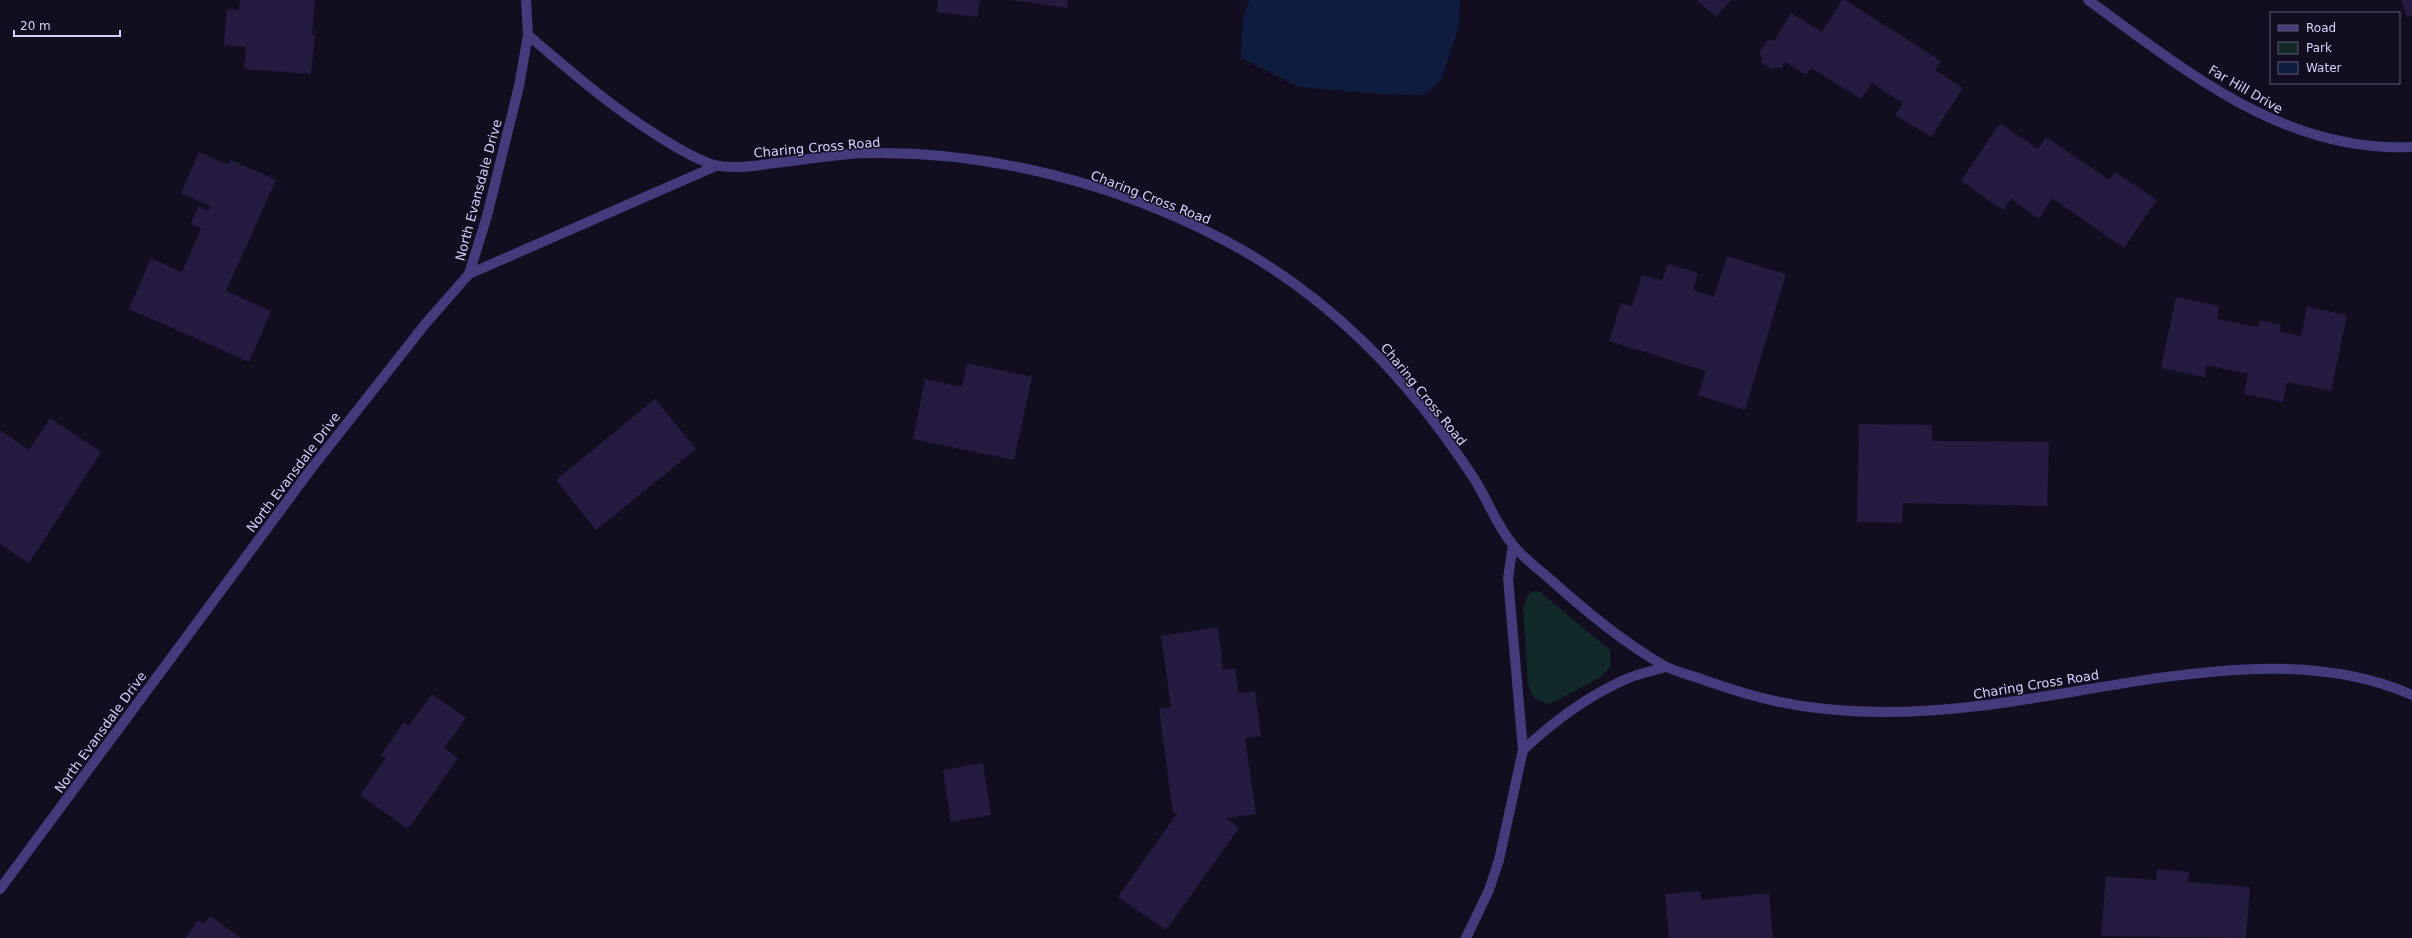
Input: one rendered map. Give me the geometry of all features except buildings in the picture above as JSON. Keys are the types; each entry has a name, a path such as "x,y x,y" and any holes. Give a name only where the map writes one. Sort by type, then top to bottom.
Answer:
{"street":[{"path":"526,0 528,36"},
{"name":"Far Hill Drive","path":"2088,0 2206,82 2274,121 2306,133 2342,143 2384,148 2412,147"},
{"name":"Charing Cross Road","path":"528,36 612,105 678,148 716,166 747,167 863,153 980,159 1029,169 1100,190 1180,219 1223,239 1308,291 1354,331 1394,374 1436,427 1474,479 1513,545 1572,598 1624,639 1666,667 1775,701 1805,707 1887,712 1982,706 2082,689 2220,672 2293,670 2315,672 2391,686 2412,696"},
{"name":"North Evansdale Drive","path":"0,889 311,469 426,323 469,274 489,209 519,86 528,36"},
{"name":"Charing Cross Road","path":"469,274 716,166"},
{"path":"1466,938 1488,890 1499,860 1523,750 1508,578 1513,545"},
{"path":"1523,750 1550,724 1588,700 1625,680 1666,667"}],"green space":[{"path":"1535,591 1540,592 1610,650 1611,667 1599,678 1550,704 1535,698 1528,683 1523,608 1528,594"}],"water":[{"path":"1249,0 1460,0 1459,26 1441,80 1424,95 1381,94 1299,87 1241,58 1243,19"}]}
